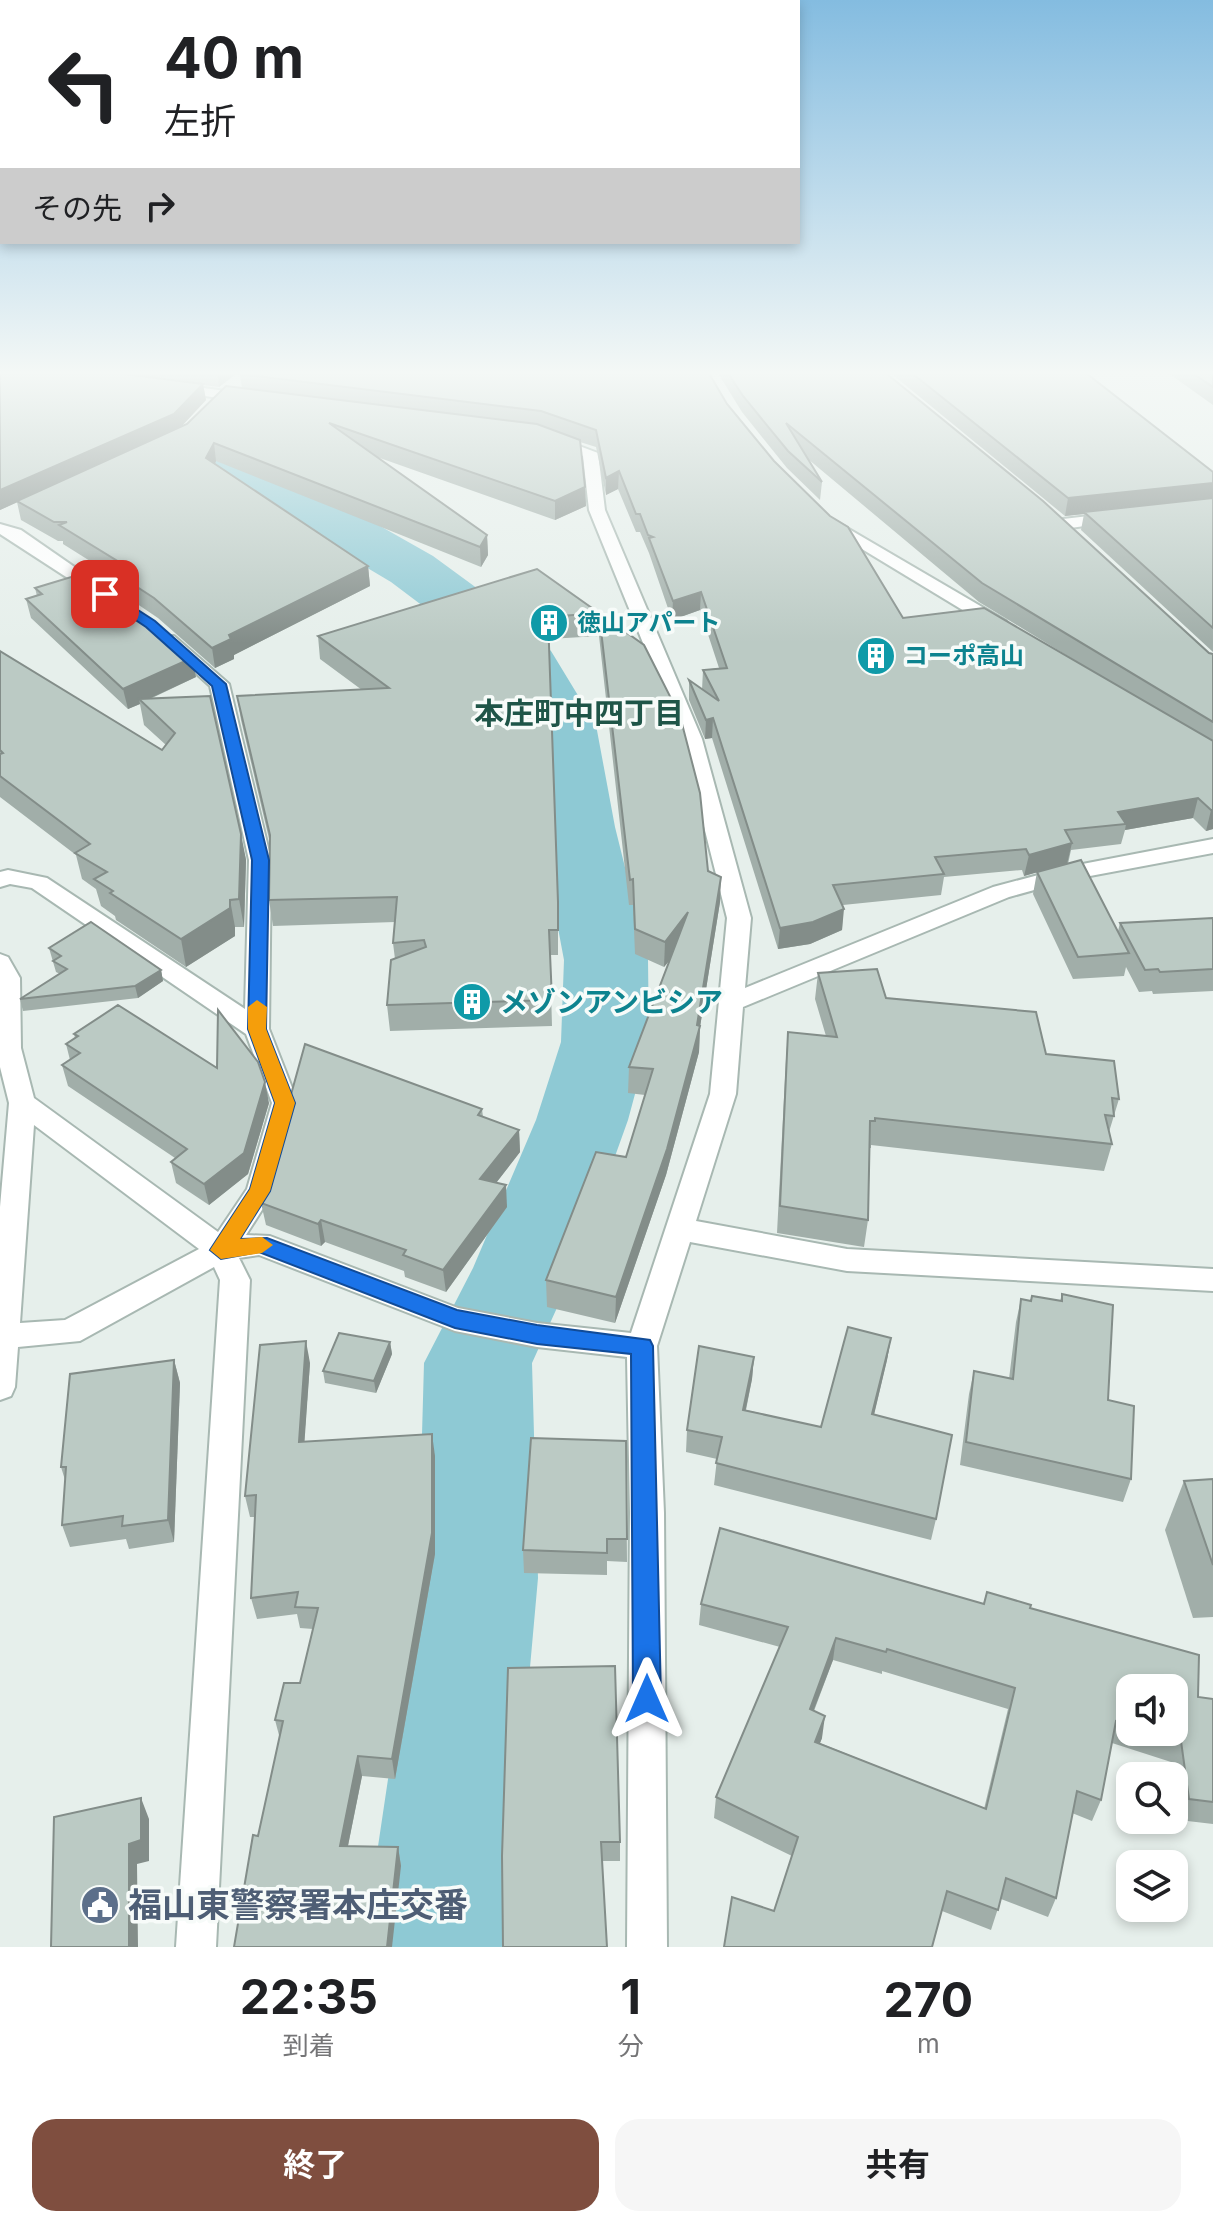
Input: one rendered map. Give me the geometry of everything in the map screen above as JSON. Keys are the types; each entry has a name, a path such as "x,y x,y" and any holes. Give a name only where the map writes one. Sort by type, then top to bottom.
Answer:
{"street":[{"path":"591,461 597,510 692,739 722,842 739,918 723,1094 642,1346 647,1513 647,1947"},
{"path":"818,511 837,529 1020,638"},
{"path":"1084,544 1057,519 1138,516"},
{"path":"4,522 15,534 126,608"},
{"path":"150,624 219,684 260,860 257,1029 285,1103 260,1191 221,1250"},
{"path":"732,1002 1001,892 1072,873 1213,846"},
{"path":"0,880 8,877 39,883 257,1029"},
{"path":"0,962 8,978 4,1047 22,1103 0,1387"},
{"path":"22,1103 221,1250 235,1280 196,1947"},
{"path":"679,1229 847,1260 1213,1280"},
{"path":"3,1336 69,1332 221,1250 260,1244 455,1319 537,1335 642,1346"}],"building":[{"path":"0,461 67,461 0,490"},
{"path":"106,461 210,461 368,566 229,635 231,639 212,648 154,598 105,566 119,562 59,525 67,522 54,522 17,501"},
{"path":"260,461 382,461 487,535 480,547"},
{"path":"439,461 582,461 585,487 555,501"},
{"path":"602,461 774,461 830,516 848,527 903,618 984,608 1213,741 1213,810 1198,798 1118,812 1126,824 1065,830 1072,843 1029,855 1026,849 935,857 944,874 833,885 844,909 813,922 780,928 713,718 706,720 689,680 719,701 703,670 727,668 701,592 673,601 649,538 653,537 648,535 640,514 636,514 619,471 606,478"},
{"path":"799,461 809,461 822,482"},
{"path":"832,461 994,461 1043,501 1213,654 1213,722 982,583"},
{"path":"1022,461 1199,461 1213,472 1213,483 1068,498"},
{"path":"1213,498 1213,628 1084,512"},
{"path":"537,569 599,613 548,617 558,902 558,930 549,930 552,1000 387,1005 391,960 426,947 424,940 393,943 397,897 269,900 270,835 237,696 389,688 318,636"},
{"path":"81,574 138,611 192,658 123,689 26,599 42,594 35,588"},
{"path":"599,613 644,645 680,716 700,793 708,871 721,877 697,1025 700,1026 667,1149 616,1297 546,1280 596,1152 626,1157 653,1069 629,1067 688,912 665,942 635,929 633,879 630,880"},
{"path":"0,651 162,750 175,733 139,699 210,696 241,834 239,899 230,900 230,908 181,939 110,893 113,891 94,879 107,872 75,853 90,844 0,776 0,754 3,753 0,750"},
{"path":"1081,860 1129,953 1078,957 1037,872"},
{"path":"1213,918 1213,969 1160,972 1158,969 1145,970 1120,923"},
{"path":"91,922 161,970 135,986 20,999 67,969 53,961 61,956 49,948"},
{"path":"877,969 886,998 1036,1012 1046,1054 1114,1061 1119,1099 1112,1098 1114,1116 1105,1115 1112,1144 875,1118 875,1121 870,1121 868,1220 780,1206 788,1032 837,1037 818,973"},
{"path":"118,1005 217,1068 218,1010 258,1062 265,1082 244,1153 204,1184 171,1162 187,1149 62,1065 80,1053 66,1044 78,1036 74,1034"},
{"path":"305,1044 482,1109 478,1115 519,1130 480,1179 506,1185 443,1270 403,1255 406,1250 321,1220 318,1224 261,1203"},
{"path":"1062,1294 1113,1305 1108,1400 1134,1406 1131,1479 966,1442 974,1371 1013,1379 1021,1299 1031,1301 1032,1296 1062,1301"},
{"path":"848,1327 891,1338 872,1414 952,1435 936,1519 716,1463 722,1437 687,1430 699,1346 754,1357 743,1410 821,1427"},
{"path":"339,1333 390,1342 374,1381 323,1371"},
{"path":"306,1341 299,1442 432,1434 432,1533 392,1759 358,1756 340,1846 398,1847 387,1947 234,1947 253,1835 258,1836 283,1721 275,1720 284,1683 300,1683 318,1608 295,1607 298,1592 251,1598 256,1495 245,1496 260,1345"},
{"path":"174,1360 168,1520 122,1526 123,1516 62,1525 66,1467 61,1467 70,1374"},
{"path":"531,1438 626,1441 627,1539 607,1539 607,1553 523,1550"},
{"path":"1213,1479 1213,1565 1184,1481"},
{"path":"720,1528 984,1604 987,1592 1031,1605 1030,1608 1199,1655 1198,1697 1213,1699 1213,1802 1189,1799 1188,1762 1184,1762 1182,1746 1188,1746 1188,1674 1116,1674 1116,1721 1101,1800 1077,1791 1056,1898 1006,1878 998,1910 947,1891 932,1947 724,1947 732,1897 774,1911 798,1837 716,1797 788,1627 701,1604","holes":["836,1638 886,1652 887,1649 1015,1688 986,1809 815,1742 825,1716 810,1709"]},
{"path":"615,1666 620,1842 601,1842 607,1947 503,1947 502,1856 508,1668"},
{"name":"福山東警察署本庄交番","path":"141,1798 141,1840 129,1844 129,1947 51,1947 54,1817"}],"waterway":[{"path":"196,461 300,504 412,569 482,621 528,665 561,725 577,827 606,960 605,1042 582,1120 524,1268 478,1363 478,1578 434,1947"}],"slow traffic":[{"path":"257,1007 257,1029 285,1103 260,1191 221,1250 262,1245"}],"place":[{"name":"徳山アパート","path":"549,623"},
{"name":"コーポ高山","path":"876,656"},
{"name":"メゾンアンビシア","path":"472,1002"},
{"name":"福山東警察署本庄交番","path":"100,1905"}],"district":[{"name":"本庄町中四丁目","path":"579,714"}],"route":[{"path":"105,594 150,624 219,684 260,860 257,1029 285,1103 260,1191 221,1250 260,1244 455,1319 537,1335 642,1346 647,1513 647,1699"}]}
